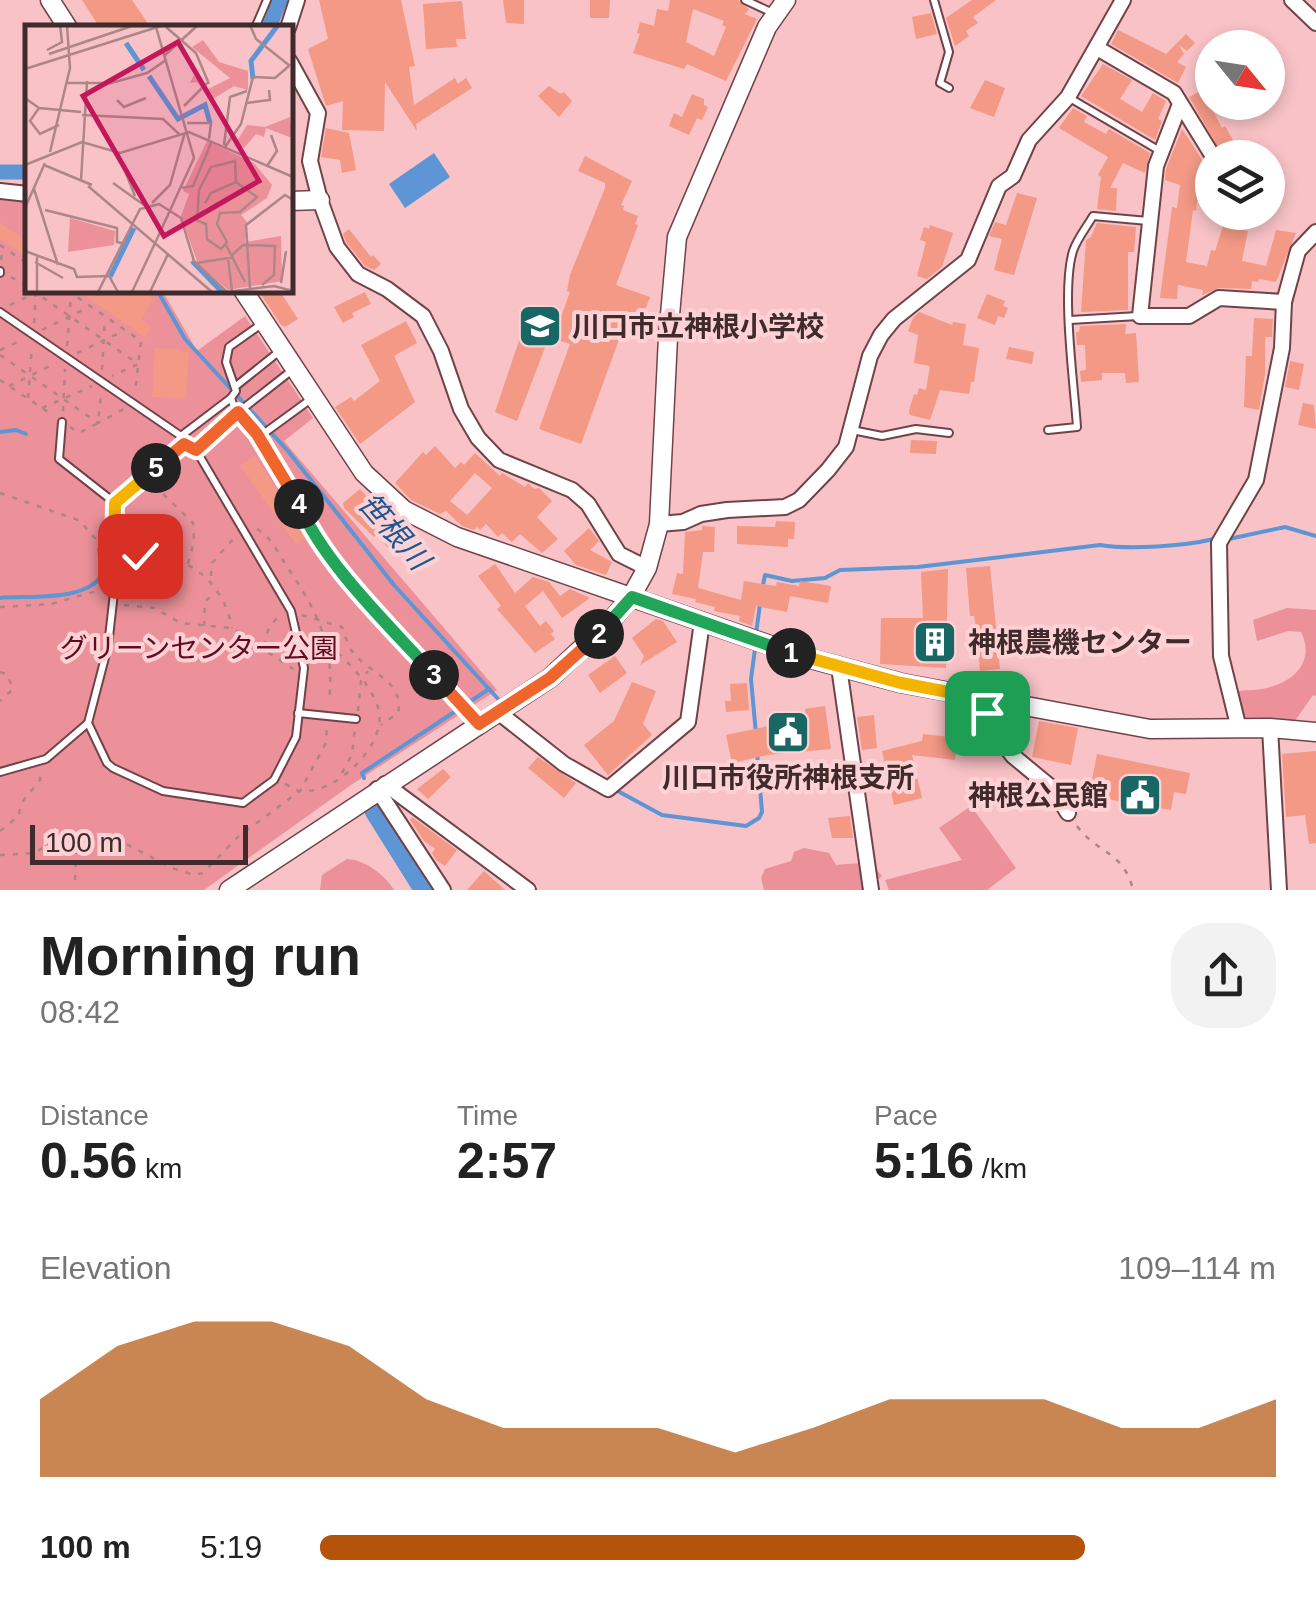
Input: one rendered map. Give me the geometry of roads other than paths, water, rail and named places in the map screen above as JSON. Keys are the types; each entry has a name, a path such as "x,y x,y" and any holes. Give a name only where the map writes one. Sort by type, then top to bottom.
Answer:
{"street":[{"path":"50,0 66,25"},
{"path":"289,25 296,0"},
{"path":"659,524 727,510 785,507 799,500 828,470 846,447 870,356 881,336 894,319 968,260 999,186 1013,176 1029,140 1068,96 1122,0"},
{"path":"1292,0 1316,23"},
{"path":"229,890 550,678 632,597 648,568 659,524 668,337 678,237 684,214 780,7"},
{"path":"1097,48 1174,92 1203,140"},
{"path":"292,66 318,112 310,160 337,247 358,274 387,289 423,316 441,352 461,409 478,438 499,460 572,490 588,504 619,554 648,568"},
{"path":"1180,104 1156,166 1140,316 1188,316 1219,298 1284,302"},
{"path":"0,191 25,194"},
{"path":"292,201 320,200"},
{"path":"1239,728 1221,656 1219,543 1256,480 1282,348 1284,302 1298,251 1316,232"},
{"path":"244,292 364,473 404,510 456,537 838,667 1150,729 1270,728 1316,732"},
{"path":"498,712 564,764 608,790 688,722 702,622"},
{"path":"838,667 871,890"},
{"path":"990,700 988,722 1013,756 1053,789 1068,813"},
{"path":"1270,728 1279,890"},
{"path":"381,787 443,890"},
{"path":"381,787 528,890"}],"lane":[{"path":"256,25 267,0"},
{"path":"745,0 780,7"},
{"path":"934,0 949,52 940,83 948,88"},
{"path":"1068,96 1161,152"},
{"path":"1048,430 1077,427 1070,320 1070,263 1074,246 1093,216 1148,221"},
{"path":"0,311 196,450 290,609 304,668 296,737 268,787 238,804 163,791 107,764 88,723"},
{"path":"1070,320 1140,316"},
{"path":"236,386 226,362 229,347 264,322"},
{"path":"0,772 55,753 88,723 108,646 115,503 231,398 236,386 281,350"},
{"path":"196,450 294,369"},
{"path":"231,398 296,495 320,542 479,724"},
{"path":"259,438 312,398"},
{"path":"62,422 59,459 115,503"},
{"path":"851,430 882,436 916,429 950,432"},
{"path":"298,713 356,719"}],"water":[{"path":"434,153 450,177 405,208 389,184"}],"waterway":[{"path":"270,25 280,0"},
{"path":"0,172 25,172"},
{"name":"笹根川","path":"158,292 185,339 288,451 394,585 489,689 362,773 364,778"},
{"path":"0,432 16,430 26,434"},
{"path":"1229,539 1285,527 1316,536"},
{"path":"763,585 765,575 792,581 825,578 840,570 918,567 1100,545 1157,546 1214,539"},
{"path":"0,598 58,595 86,588 104,571 99,550"},
{"path":"756,634 760,604"},
{"path":"755,649 751,679 756,734"},
{"path":"489,689 500,701"},
{"path":"614,789 662,815 746,826 762,812 757,753"},
{"name":"笹根川","path":"377,810 427,890"}],"place":[{"name":"川口市立神根小学校","path":"540,326"},
{"name":"神根農機センター","path":"935,642"},
{"name":"川口市役所神根支所","path":"788,732"},
{"name":"神根公民館","path":"1140,795"}],"park label":[{"name":"グリーンセンター公園","path":"199,648"}]}
